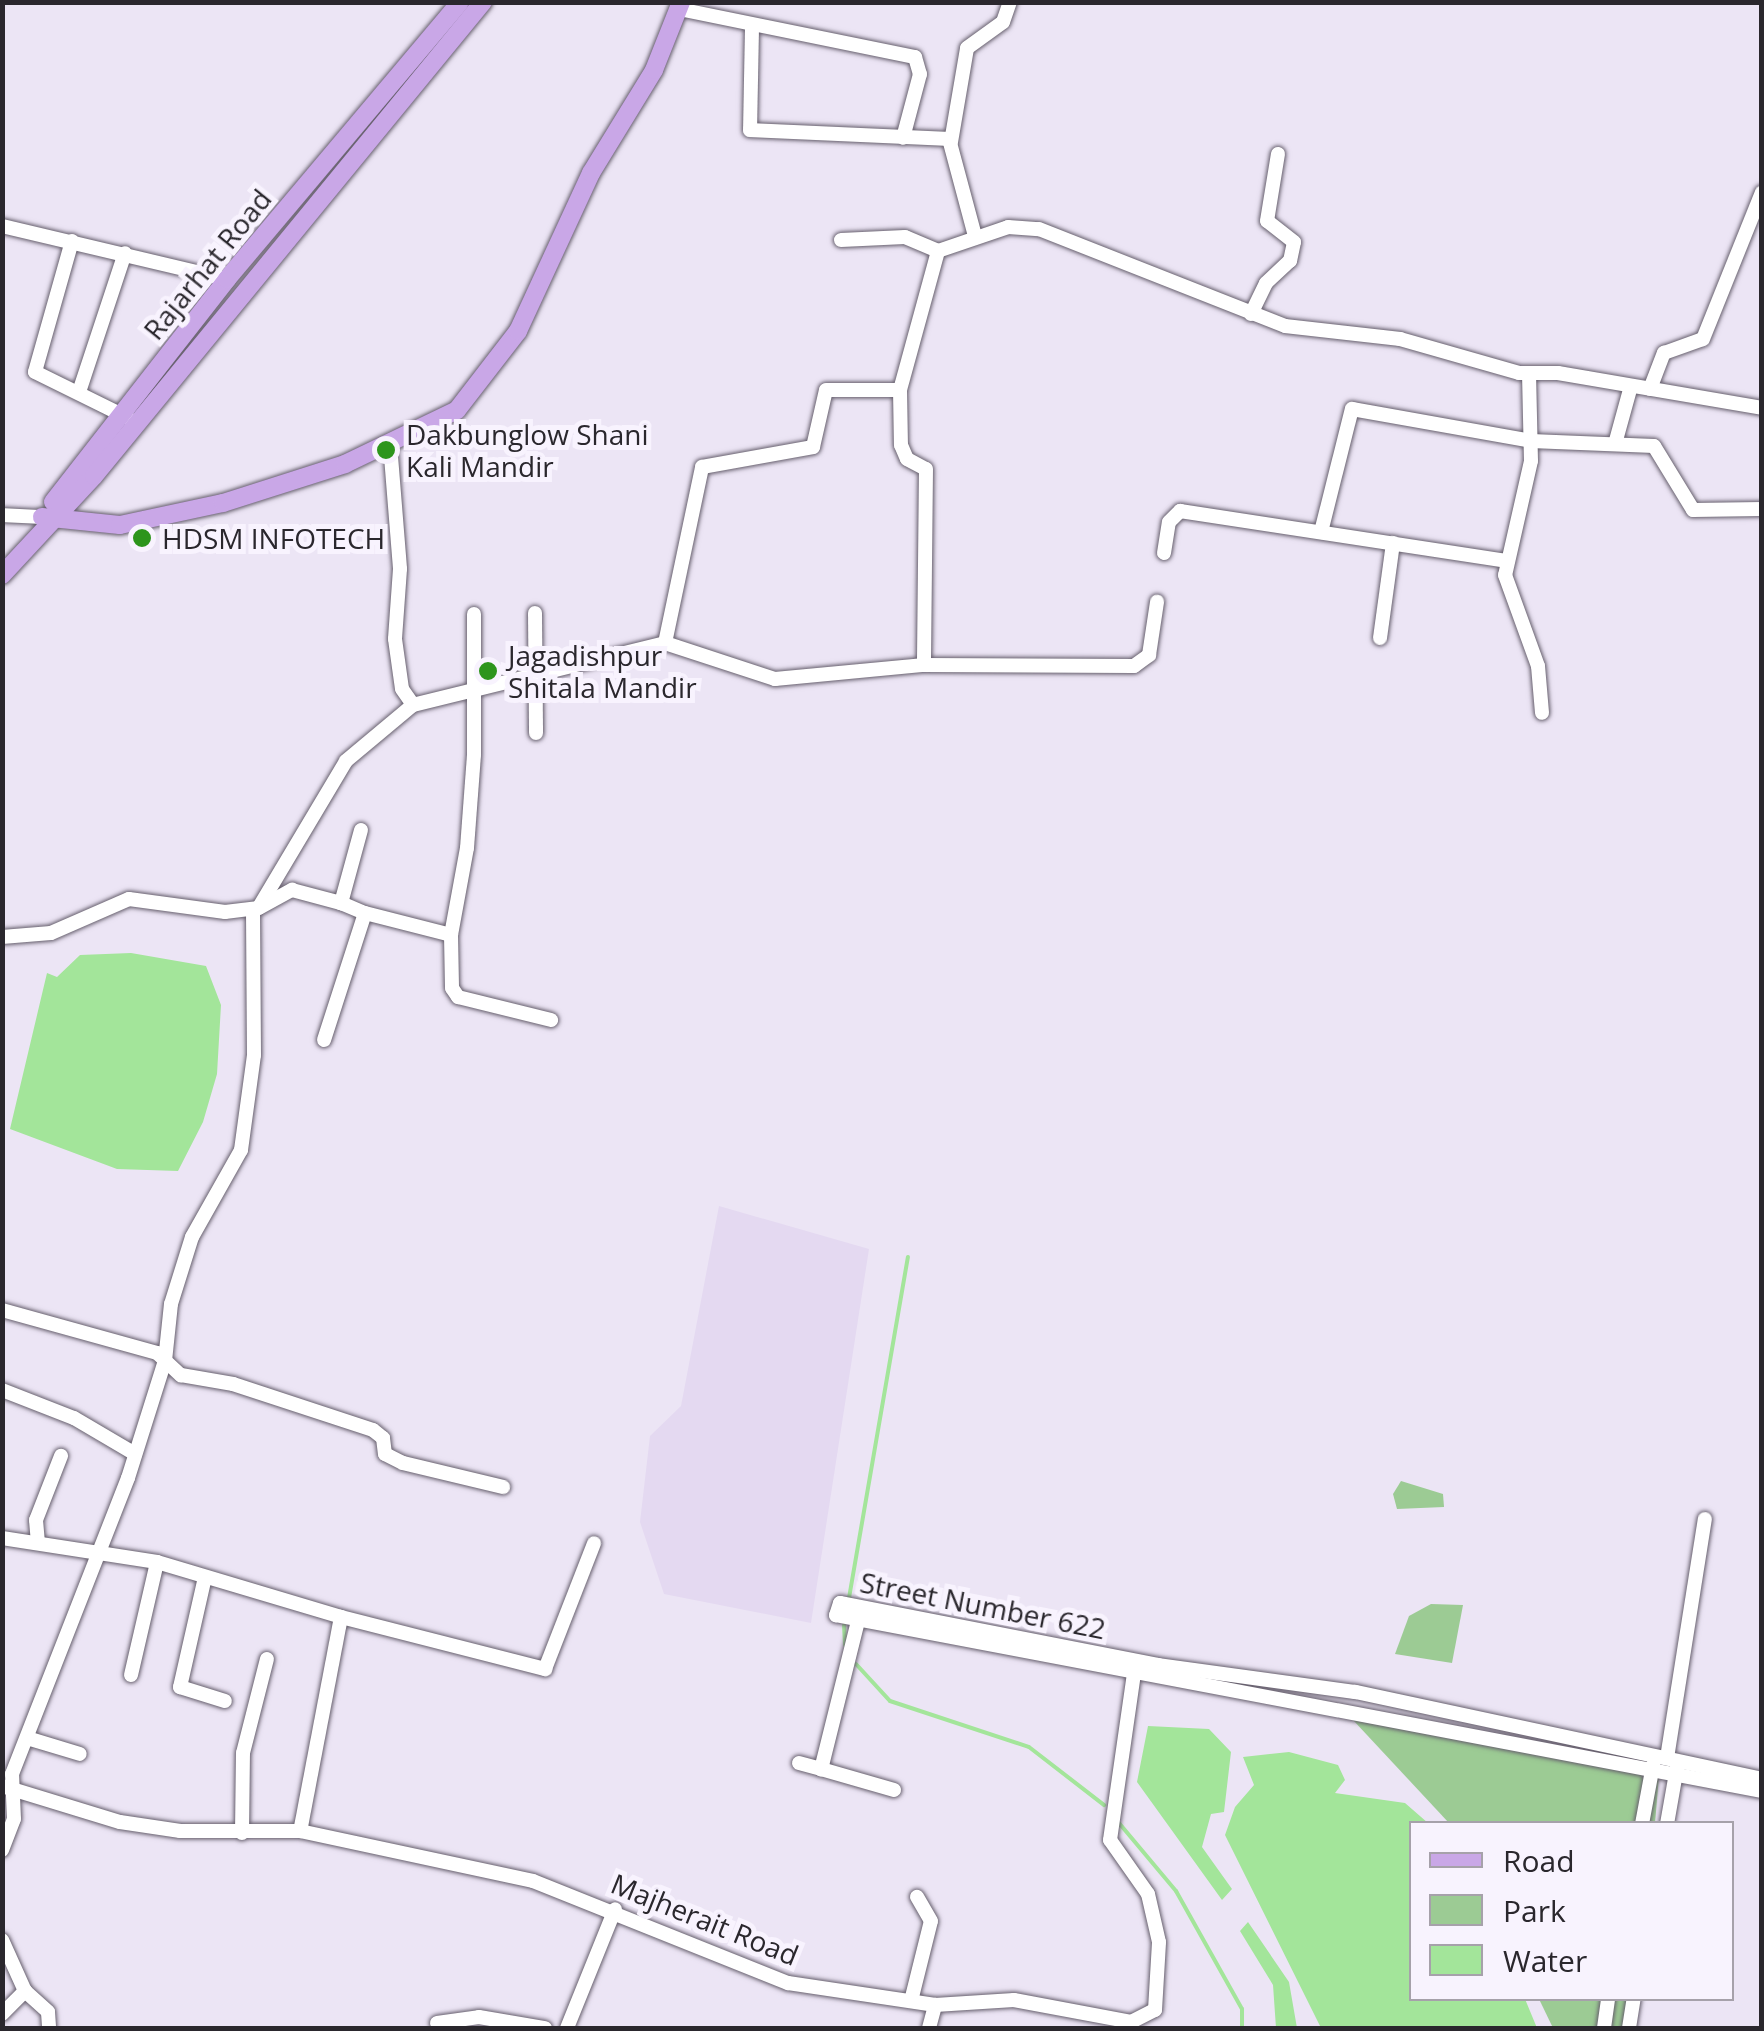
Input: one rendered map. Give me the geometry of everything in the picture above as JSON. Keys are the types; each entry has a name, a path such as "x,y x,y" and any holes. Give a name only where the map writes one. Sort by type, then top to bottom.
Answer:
{"main road":[{"name":"Rajarhat Road","path":"129,418 227,280 460,2"},
{"path":"2,575 129,418 483,2"},
{"path":"45,519 120,525 184,512 390,444 457,410 507,349 590,173 654,70 680,6"},
{"path":"2,566 45,519"}],"street":[{"path":"975,236 951,142 967,48 1004,22 1010,2"},
{"path":"680,6 752,28 914,57 920,74 903,138"},
{"path":"752,28 752,132 951,142"},
{"path":"1251,314 1266,283 1290,262 1294,242 1267,221 1278,154"},
{"path":"1650,389 1664,353 1703,339 1762,192"},
{"path":"840,240 905,237 938,251 1019,225 1039,229 1293,328 1400,340 1529,374 1762,408"},
{"path":"2,226 227,280"},
{"path":"72,241 36,372 80,388 129,418"},
{"path":"924,665 926,468 907,459 900,445 900,390 938,251"},
{"path":"80,388 125,253"},
{"path":"1529,374 1530,441 1506,561 1507,585 1538,666 1542,713"},
{"path":"1616,444 1631,386"},
{"path":"665,644 702,467 813,447 826,390 900,390"},
{"path":"1321,532 1350,409 1530,441 1659,449 1693,510 1762,509"},
{"path":"390,444 400,583 397,656 413,705"},
{"path":"1164,552 1169,522 1180,511 1506,561"},
{"path":"2,515 45,519"},
{"path":"1380,638 1393,543"},
{"path":"2,1850 14,1819 6,1788 135,1454 166,1361 171,1304 192,1238 228,1182 244,1138 254,1055 256,908 346,761 413,705 665,644 775,679 924,665 1140,664 1149,655 1157,602"},
{"path":"534,613 536,733"},
{"path":"474,614 478,691 467,848 451,936 452,988 458,997 551,1020"},
{"path":"341,903 361,830"},
{"path":"2,937 51,933 129,899 221,912 256,908 292,890 451,936"},
{"path":"324,1040 365,913"},
{"path":"2,1310 166,1361 182,1376 244,1387 373,1430 383,1438 385,1454 403,1463 503,1487"},
{"path":"2,1390 74,1418 135,1454"},
{"path":"38,1543 36,1520 60,1456"},
{"path":"1667,1821 1666,1764 1705,1519"},
{"path":"2,1538 157,1562 341,1616 545,1669 594,1543"},
{"path":"131,1675 157,1562"},
{"path":"205,1577 180,1687 226,1701"},
{"name":"Street Number 622","path":"1135,1668 954,1624 838,1604 836,1616 950,1640 1135,1668 1762,1779"},
{"path":"300,1831 341,1616"},
{"path":"820,1769 858,1621"},
{"path":"950,1640 954,1624"},
{"path":"242,1833 243,1754 267,1659"},
{"name":"Majherait Road","path":"6,1788 120,1822 242,1833 300,1831 533,1881 615,1909 788,1983 936,2005 1014,2000 1131,2022 1152,2016 1159,1925 1148,1894 1110,1840 1135,1668"},
{"path":"27,1738 80,1754"},
{"path":"799,1763 894,1790"},
{"path":"1643,1821 1666,1764"},
{"name":"Street Number 622","path":"1666,1764 1762,1792"},
{"path":"911,2002 931,1921 917,1897"},
{"path":"567,2028 615,1909"},
{"path":"2,1940 24,1991 42,2003 49,2028"},
{"path":"2,2014 24,1991"},
{"path":"1604,2028 1608,2001"},
{"path":"1629,2028 1634,2001"},
{"path":"930,2028 936,2005"},
{"path":"437,2023 480,2017 545,2028"}],"shaded area":[{"path":"719,1206 869,1249 811,1623 664,1594 640,1522 650,1436 681,1406"}],"green space":[{"path":"1401,1481 1443,1494 1444,1507 1397,1509 1393,1494"},
{"path":"1431,1604 1463,1605 1452,1663 1395,1654 1409,1616"},
{"path":"1353,1720 1659,1776 1655,1821 1447,1821"},
{"path":"1540,2001 1627,2001 1623,2028 1553,2028"}],"water":[{"path":"131,953 206,966 221,1005 217,1074 203,1122 178,1171 117,1169 10,1129 47,973 57,977 80,955"},
{"path":"1148,1726 1209,1729 1231,1752 1224,1812 1211,1814 1202,1847 1232,1889 1222,1900 1137,1782"},
{"path":"1289,1752 1338,1765 1345,1780 1335,1793 1405,1803 1426,1821 1409,1821 1409,2001 1526,2001 1537,2028 1321,2028 1225,1835 1235,1807 1254,1785 1243,1757"},
{"path":"1248,1922 1289,1982 1297,2028 1276,2028 1273,1985 1240,1931"}],"waterway":[{"path":"849,1598 908,1257"},
{"path":"844,1625 845,1645"},
{"path":"856,1664 890,1701 1029,1747 1104,1805"},
{"path":"1119,1823 1176,1891 1242,2009 1242,2028"}],"place":[{"name":"Dakbunglow Shani Kali Mandir","path":"386,450"},
{"name":"HDSM INFOTECH","path":"142,538"},
{"name":"Jagadishpur Shitala Mandir","path":"488,671"}]}
